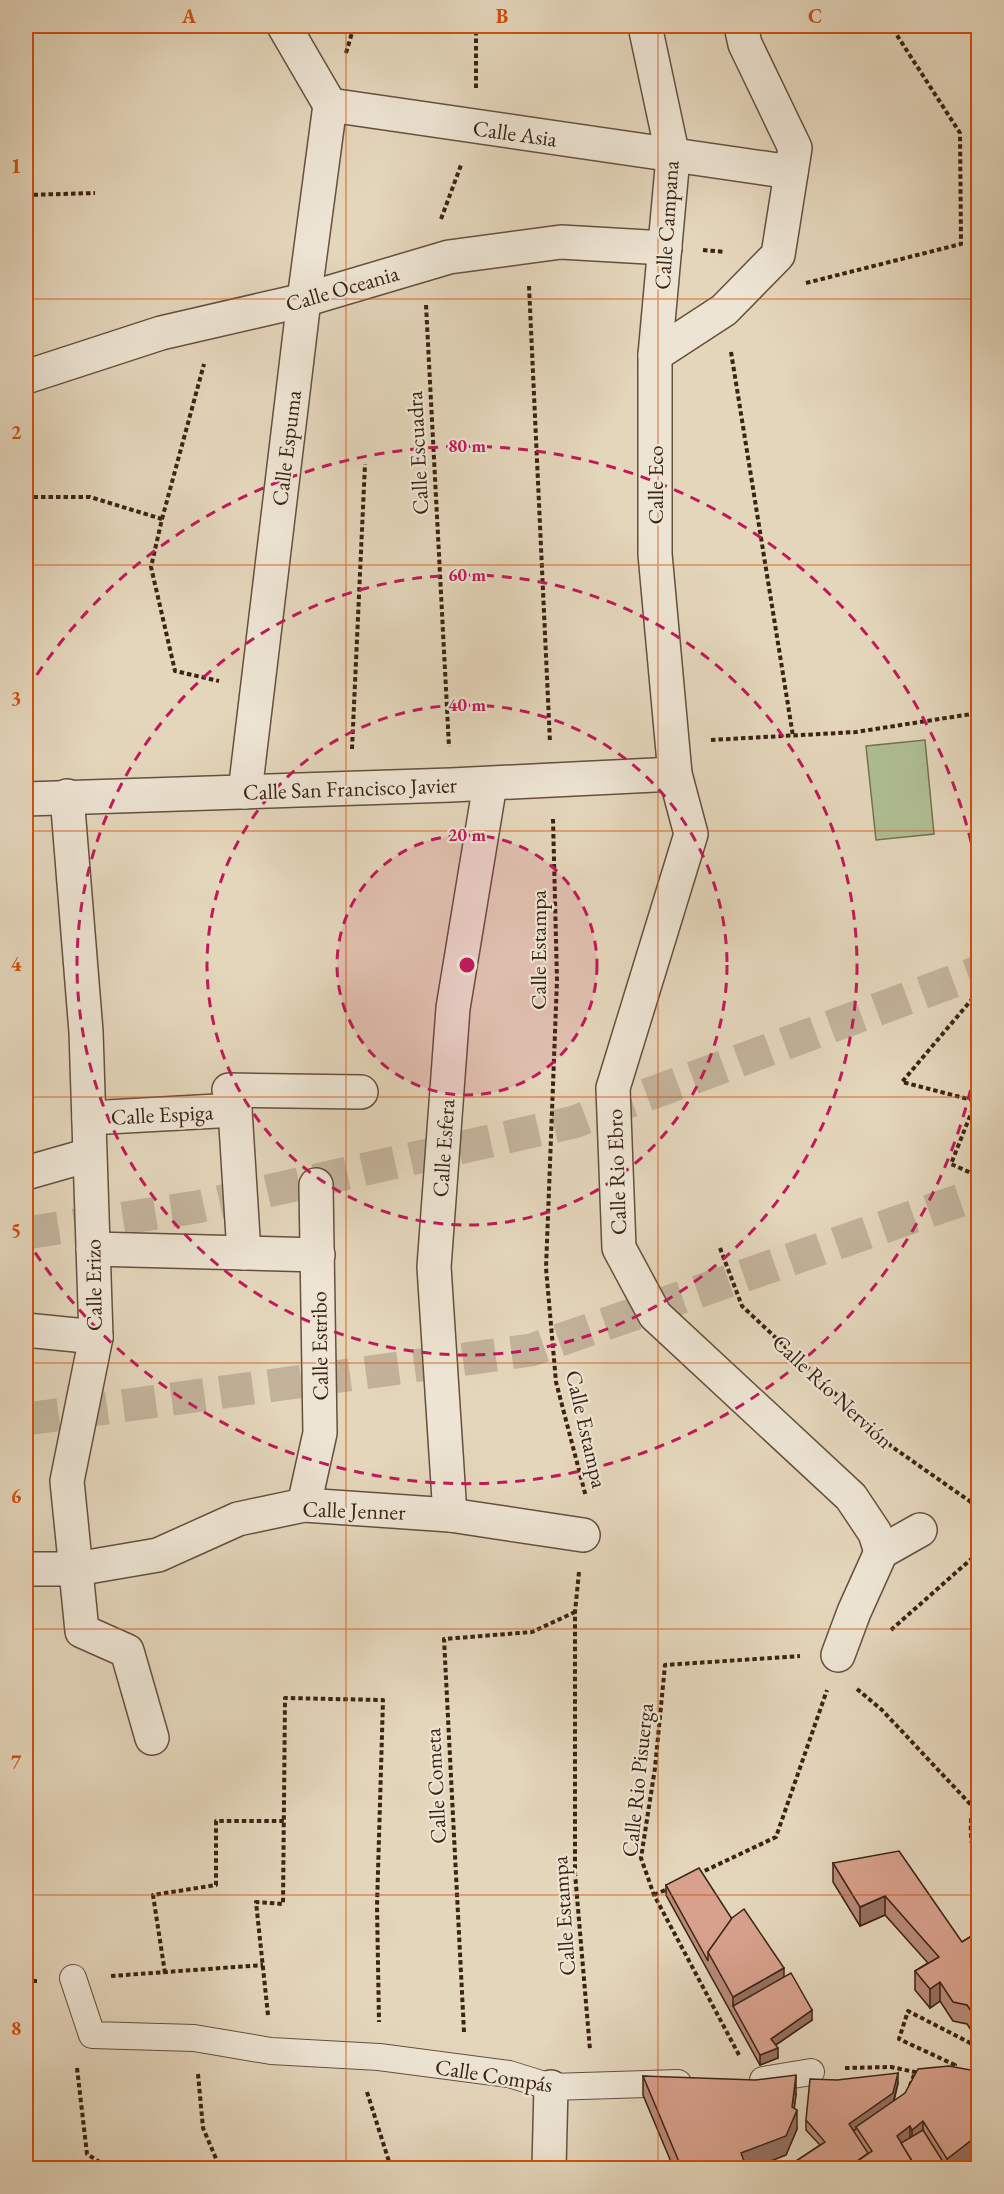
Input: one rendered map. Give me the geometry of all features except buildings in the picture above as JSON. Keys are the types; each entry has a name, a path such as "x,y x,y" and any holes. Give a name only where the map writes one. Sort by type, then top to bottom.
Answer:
{"street":[{"path":"284,26 330,105"},
{"name":"Calle Campana","path":"645,26 673,157 655,354"},
{"path":"655,354 724,310 778,255 795,148 745,44 741,26"},
{"name":"Calle Asia","path":"330,105 673,157 791,172"},
{"name":"Calle Espuma","path":"245,792 303,300 330,105"},
{"name":"Calle Oceania","path":"26,377 161,333 303,300 449,258 561,242 665,248"},
{"name":"Calle Eco","path":"655,354 655,554 675,774"},
{"name":"Calle San Francisco Javier","path":"26,799 451,786 675,774"},
{"name":"Calle Rio Ebro","path":"675,774 691,834 613,1088 619,1248 656,1315 851,1497 876,1533 881,1552"},
{"name":"Calle Esfera","path":"450,1515 434,1267 453,1008 490,784"},
{"name":"Calle Erizo","path":"67,796 86,1032 96,1337 67,1481 82,1630 127,1651 152,1738"},
{"name":"Calle Espiga","path":"244,1253 235,1110 229,1090 361,1092"},
{"name":"Calle Espiga","path":"89,1118 235,1110"},
{"path":"26,1173 90,1155"},
{"name":"Calle Estribo","path":"304,1505 320,1433 316,1185"},
{"path":"93,1249 318,1255"},
{"path":"26,1330 96,1337"},
{"name":"Calle Jenner","path":"26,1569 76,1569 158,1555 238,1519 304,1505 450,1515 583,1535"},
{"path":"836,1662 854,1612 881,1552 920,1530"},
{"path":"549,2169 551,2087"}],"lane":[{"path":"73,1978 92,2035"},
{"name":"Calle Compás","path":"92,2035 194,2038 272,2051 379,2057 509,2074 551,2087 707,2082"},
{"path":"747,2082 811,2072"}],"path":[{"path":"476,26 476,128"},
{"path":"665,248 778,255 794,286 961,244 960,133 891,26"},
{"name":"Calle Escuadra","path":"451,786 423,265 476,128"},
{"path":"26,195 95,193"},
{"path":"527,246 552,781"},
{"path":"724,310 793,736"},
{"path":"216,320 162,519 152,567 175,671 257,689"},
{"path":"350,788 365,464"},
{"path":"26,497 90,497 162,519"},
{"path":"707,740 855,732 978,713"},
{"name":"Calle Estampa","path":"553,816 557,980 546,1268 556,1382 589,1508 583,1535 575,1612 575,1873 592,2084"},
{"path":"978,992 902,1082 976,1101 951,1164 978,1176"},
{"name":"Calle Río Nervión","path":"720,1248 742,1306 891,1446 978,1507"},
{"path":"836,1662 857,1660 978,1553"},
{"name":"Calle Cometa","path":"466,2068 444,1639 532,1632 575,1612"},
{"path":"836,1662 972,1806"},
{"path":"695,1876 776,1836 836,1662"},
{"name":"Calle Rio Pisuerga","path":"747,2082 654,1895 641,1858 655,1768 665,1665 836,1662"},
{"path":"272,2051 256,1902 283,1904 285,1698 383,1700 377,1906 379,2057 363,2077 391,2169"},
{"path":"978,1797 972,1806 972,1852 978,1869"},
{"path":"165,1973 153,1895 216,1885 216,1821 284,1821"},
{"path":"654,1895 674,1886"},
{"path":"26,1982 262,1965"},
{"path":"949,2079 955,2065 899,2039 908,2011 978,2047"},
{"path":"92,2035 76,2063 87,2154 109,2169"},
{"path":"194,2038 203,2128 220,2169"},
{"path":"811,2072 868,2066 926,2074"},
{"path":"909,2090 915,2072"},
{"path":"175,2169 218,2163"}],"green space":[{"path":"925,740 934,834 876,840 866,746"}],"tunnel":[{"path":"26,1233 197,1207 574,1122 978,972"},
{"path":"26,1419 531,1350 978,1194"}]}
